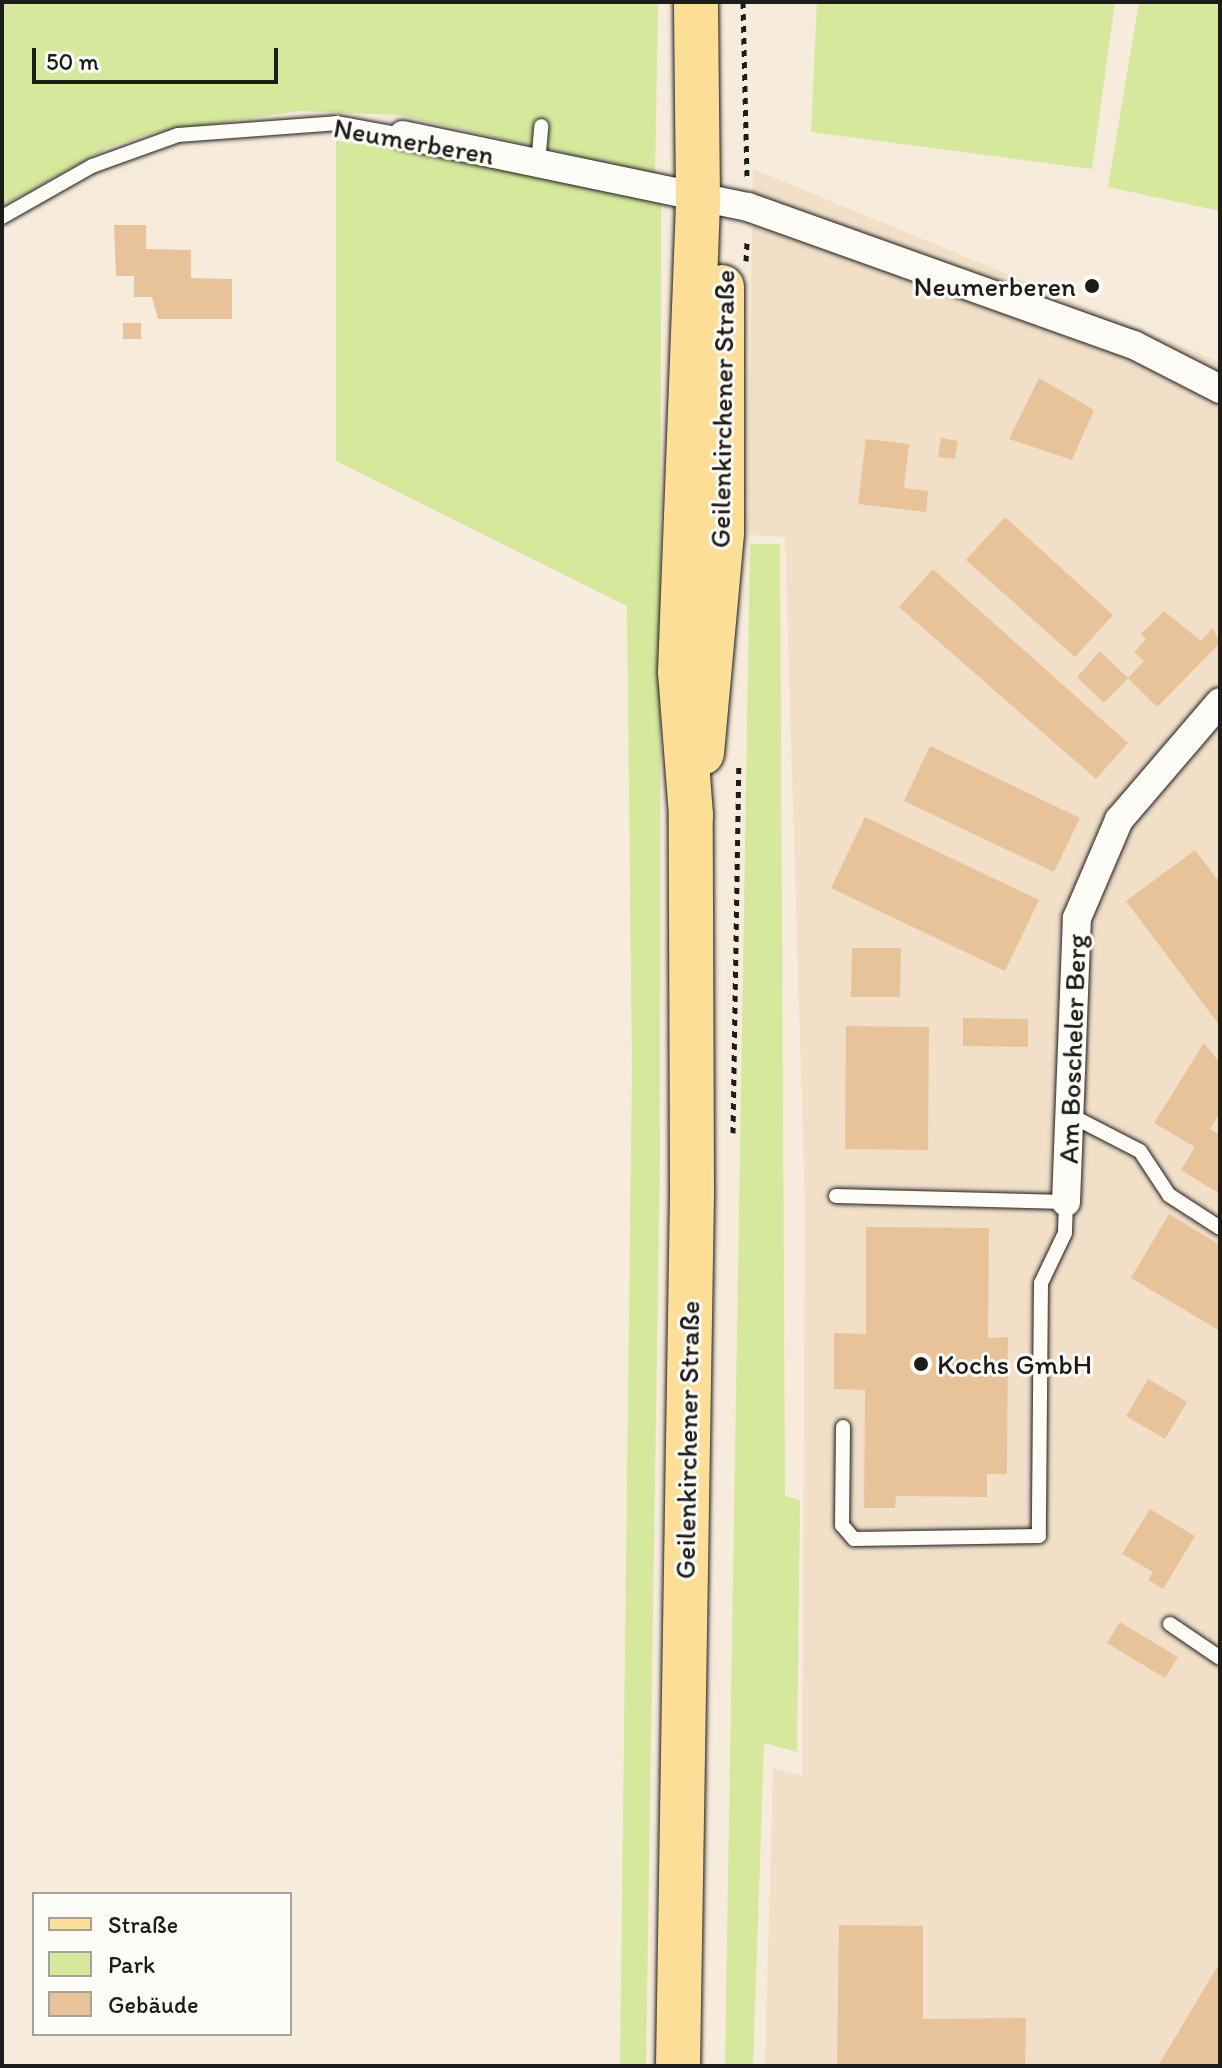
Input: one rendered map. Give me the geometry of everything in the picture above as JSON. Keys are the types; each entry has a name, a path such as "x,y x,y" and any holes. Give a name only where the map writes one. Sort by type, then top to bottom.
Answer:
{"main road":[{"name":"Geilenkirchener Straße","path":"696,2 723,202"},
{"name":"Geilenkirchener Straße","path":"678,2066 691,815 713,681 722,532 722,2"}],"street":[{"name":"Neumerberen","path":"403,135 723,202"},
{"path":"723,202 1134,345 1220,389"},
{"name":"Am Boscheler Berg","path":"1066,1202 1065,1113 1077,918 1119,820 1220,702"}],"lane":[{"name":"Neumerberen","path":"2,217 92,166 178,135 336,123 403,135"},
{"path":"538,164 541,126"},
{"path":"1065,1113 1140,1151 1169,1195 1220,1228"},
{"path":"836,1196 1066,1202 1065,1233 1041,1283 1039,1536 854,1539 842,1525 843,1427"},
{"path":"1170,1624 1220,1658"}],"path":[{"path":"723,202 743,2"}],"shaded area":[{"path":"753,169 1220,362 1220,2066 765,2066 773,1768 802,1776 805,1207 785,537 748,535"}],"green space":[{"path":"2,2 658,2 655,174 398,115 299,111 152,133 107,148 2,206"},
{"path":"817,2 1115,2 1092,169 811,132"},
{"path":"1139,2 1220,2 1220,211 1108,187"},
{"path":"336,141 452,155 661,202 660,1156 646,2066 620,2066 632,1068 627,606 336,461"},
{"path":"750,544 780,544 785,1496 800,1500 797,1752 764,1743 753,2066 725,2066"}],"building":[{"path":"114,225 146,225 146,249 191,250 191,278 232,279 232,319 158,319 152,297 134,297 134,276 116,276"},
{"path":"123,323 141,323 141,339 123,339"},
{"path":"1039,378 1094,410 1072,460 1009,439"},
{"path":"941,438 958,441 955,459 938,457"},
{"path":"866,439 909,444 904,488 928,491 926,512 858,504"},
{"path":"1005,517 1113,615 1075,657 966,560"},
{"path":"933,569 1128,743 1096,779 899,607"},
{"path":"1164,611 1201,641 1213,628 1220,643 1157,707 1128,678 1144,661 1134,652 1146,639 1141,634"},
{"path":"1100,651 1128,678 1104,703 1077,677"},
{"path":"930,746 1080,818 1054,872 904,801"},
{"path":"865,817 1039,900 1005,971 831,888"},
{"path":"1195,850 1220,883 1220,1026 1126,901"},
{"path":"852,948 901,948 900,997 851,997"},
{"path":"963,1018 1028,1019 1028,1047 963,1046"},
{"path":"846,1026 929,1027 928,1150 845,1149"},
{"path":"1204,1043 1220,1063 1220,1113 1210,1129 1220,1135 1220,1194 1181,1170 1195,1147 1154,1123"},
{"path":"1169,1214 1220,1245 1220,1331 1131,1278"},
{"name":"Kochs GmbH","path":"866,1227 989,1228 988,1338 1008,1337 1007,1474 987,1474 987,1497 896,1496 895,1508 864,1508 865,1390 834,1389 834,1333 866,1334"},
{"path":"1148,1379 1187,1402 1165,1439 1126,1416"},
{"path":"1150,1509 1195,1536 1163,1589 1148,1580 1153,1572 1122,1554"},
{"path":"1120,1622 1178,1657 1165,1678 1107,1643"},
{"path":"839,1925 923,1926 923,2019 1026,2018 1025,2066 837,2066"},
{"path":"1220,1963 1220,2066 1158,2066 1216,1969"}],"place":[{"name":"Neumerberen","path":"1092,286"},
{"name":"Kochs GmbH","path":"921,1364"}]}
